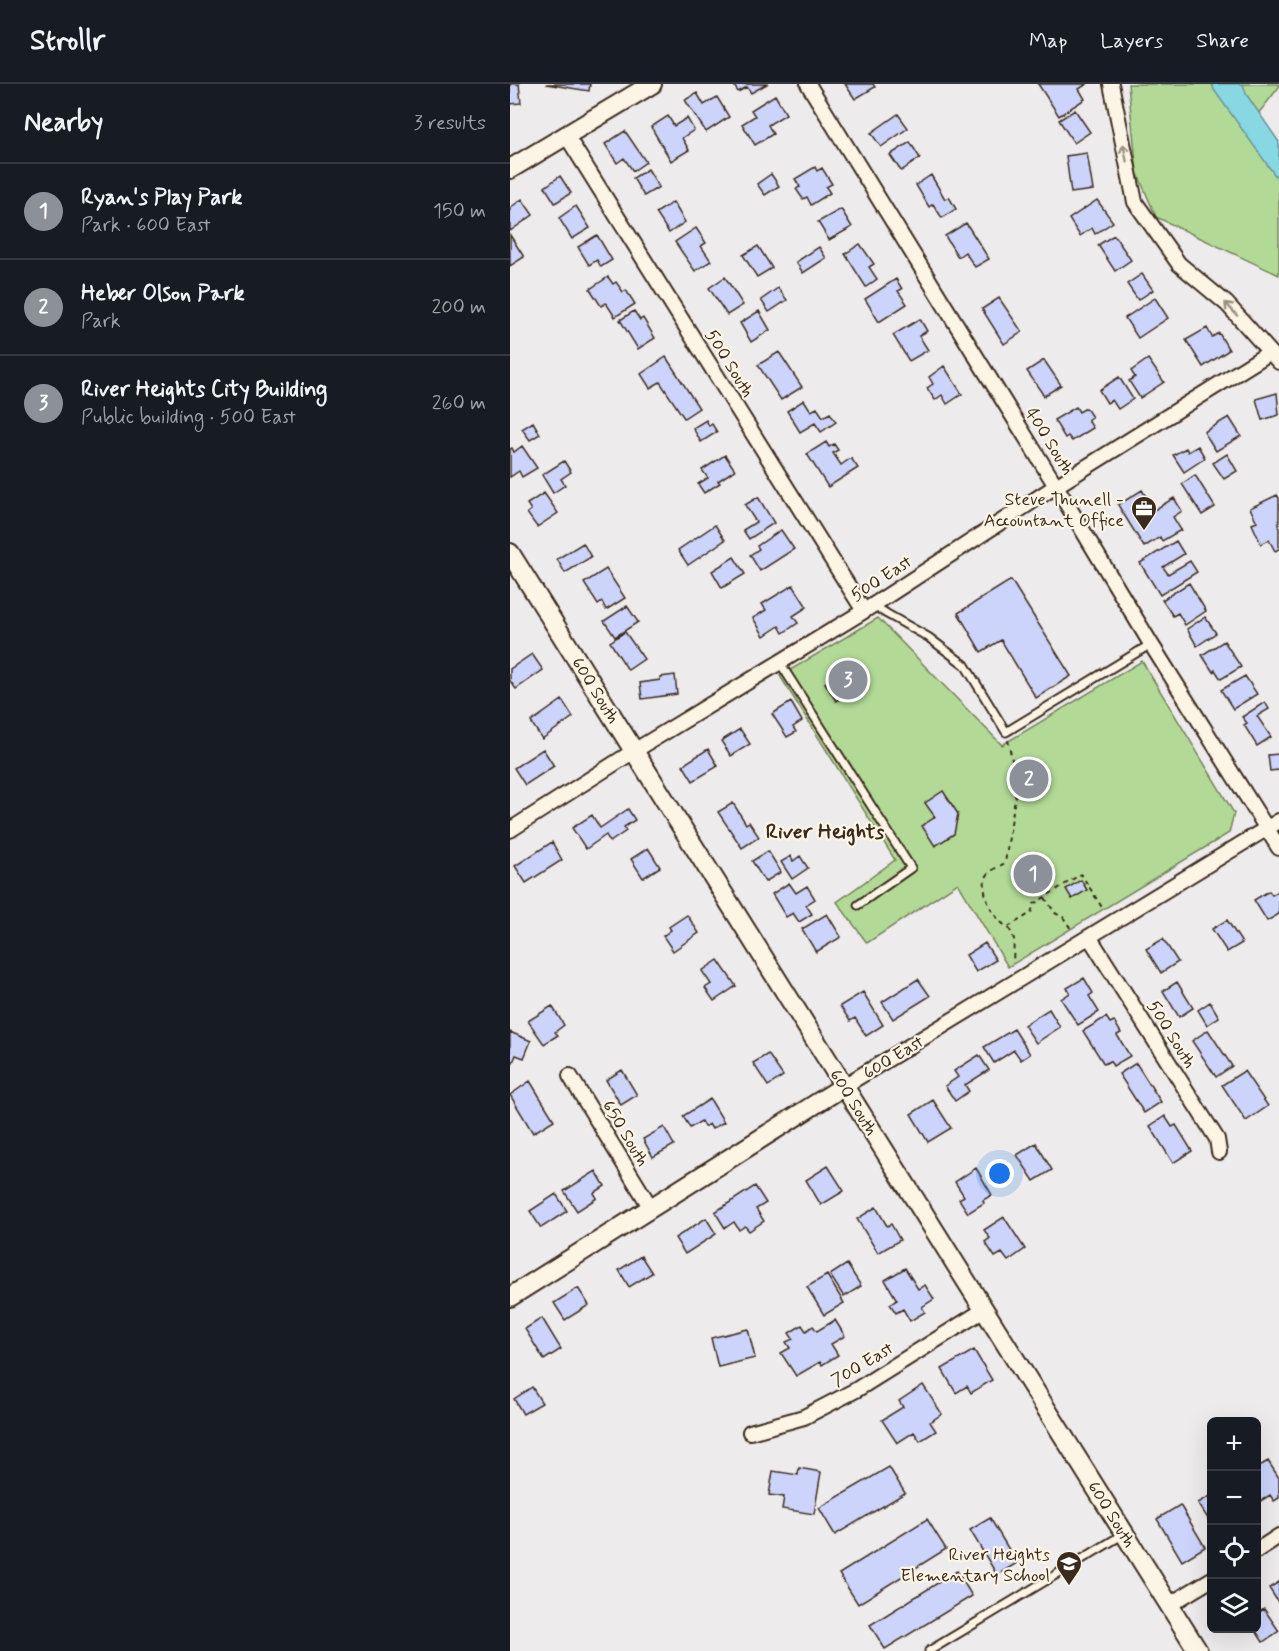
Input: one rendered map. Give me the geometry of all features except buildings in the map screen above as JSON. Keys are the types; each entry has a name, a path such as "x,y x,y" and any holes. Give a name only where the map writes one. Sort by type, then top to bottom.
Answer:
{"street":[{"path":"510,169 652,84"},
{"name":"400 South","path":"808,84 1151,644 1273,825 1279,848"},
{"path":"1111,84 1135,202 1179,264 1227,304 1274,358"},
{"name":"500 South","path":"566,135 868,608"},
{"name":"500 East","path":"510,830 868,608 1056,486 1274,358"},
{"name":"600 South","path":"510,553 1198,1651"},
{"name":"600 East","path":"510,1297 844,1086 1273,825"},
{"name":"500 South","path":"1090,938 1217,1138 1218,1152"},
{"name":"650 South","path":"570,1076 651,1208"},
{"name":"700 East","path":"750,1432 804,1417 846,1395 984,1310"},
{"path":"1261,1548 1279,1536"},
{"path":"1169,1605 1207,1582"}],"lane":[{"path":"868,608 886,614 928,637 964,665 1006,732 1151,644"},
{"path":"780,663 911,868 858,905"},
{"path":"929,1651 1124,1533"}],"path":[{"path":"1006,732 1017,785 1005,863 989,873 984,886 992,912 1002,924 1008,927 1014,939 1013,963"},
{"path":"1008,927 1031,913 1034,904 1081,874 1103,909"},
{"path":"1040,890 1055,914 1063,917 1071,929"}],"green space":[{"path":"1128,84 1279,84 1247,128 1279,179 1279,275 1156,217 1137,172"},
{"path":"878,618 1002,745 1142,661 1234,813 1229,833 1008,967 958,883 867,943 837,902 895,860 780,676"}],"water":[{"path":"1212,84 1243,84 1246,94 1279,142 1279,181 1214,90"}],"place":[{"name":"Steve Thunell - Accountant Office","path":"1144,532"},
{"name":"River Heights City Building","path":"848,680"},
{"name":"Heber Olson Park","path":"1029,779"},
{"name":"Ryan's Play Park","path":"1033,874"},
{"name":"River Heights Elementary School","path":"1069,1587"}],"district":[{"name":"River Heights","path":"825,831"}]}
